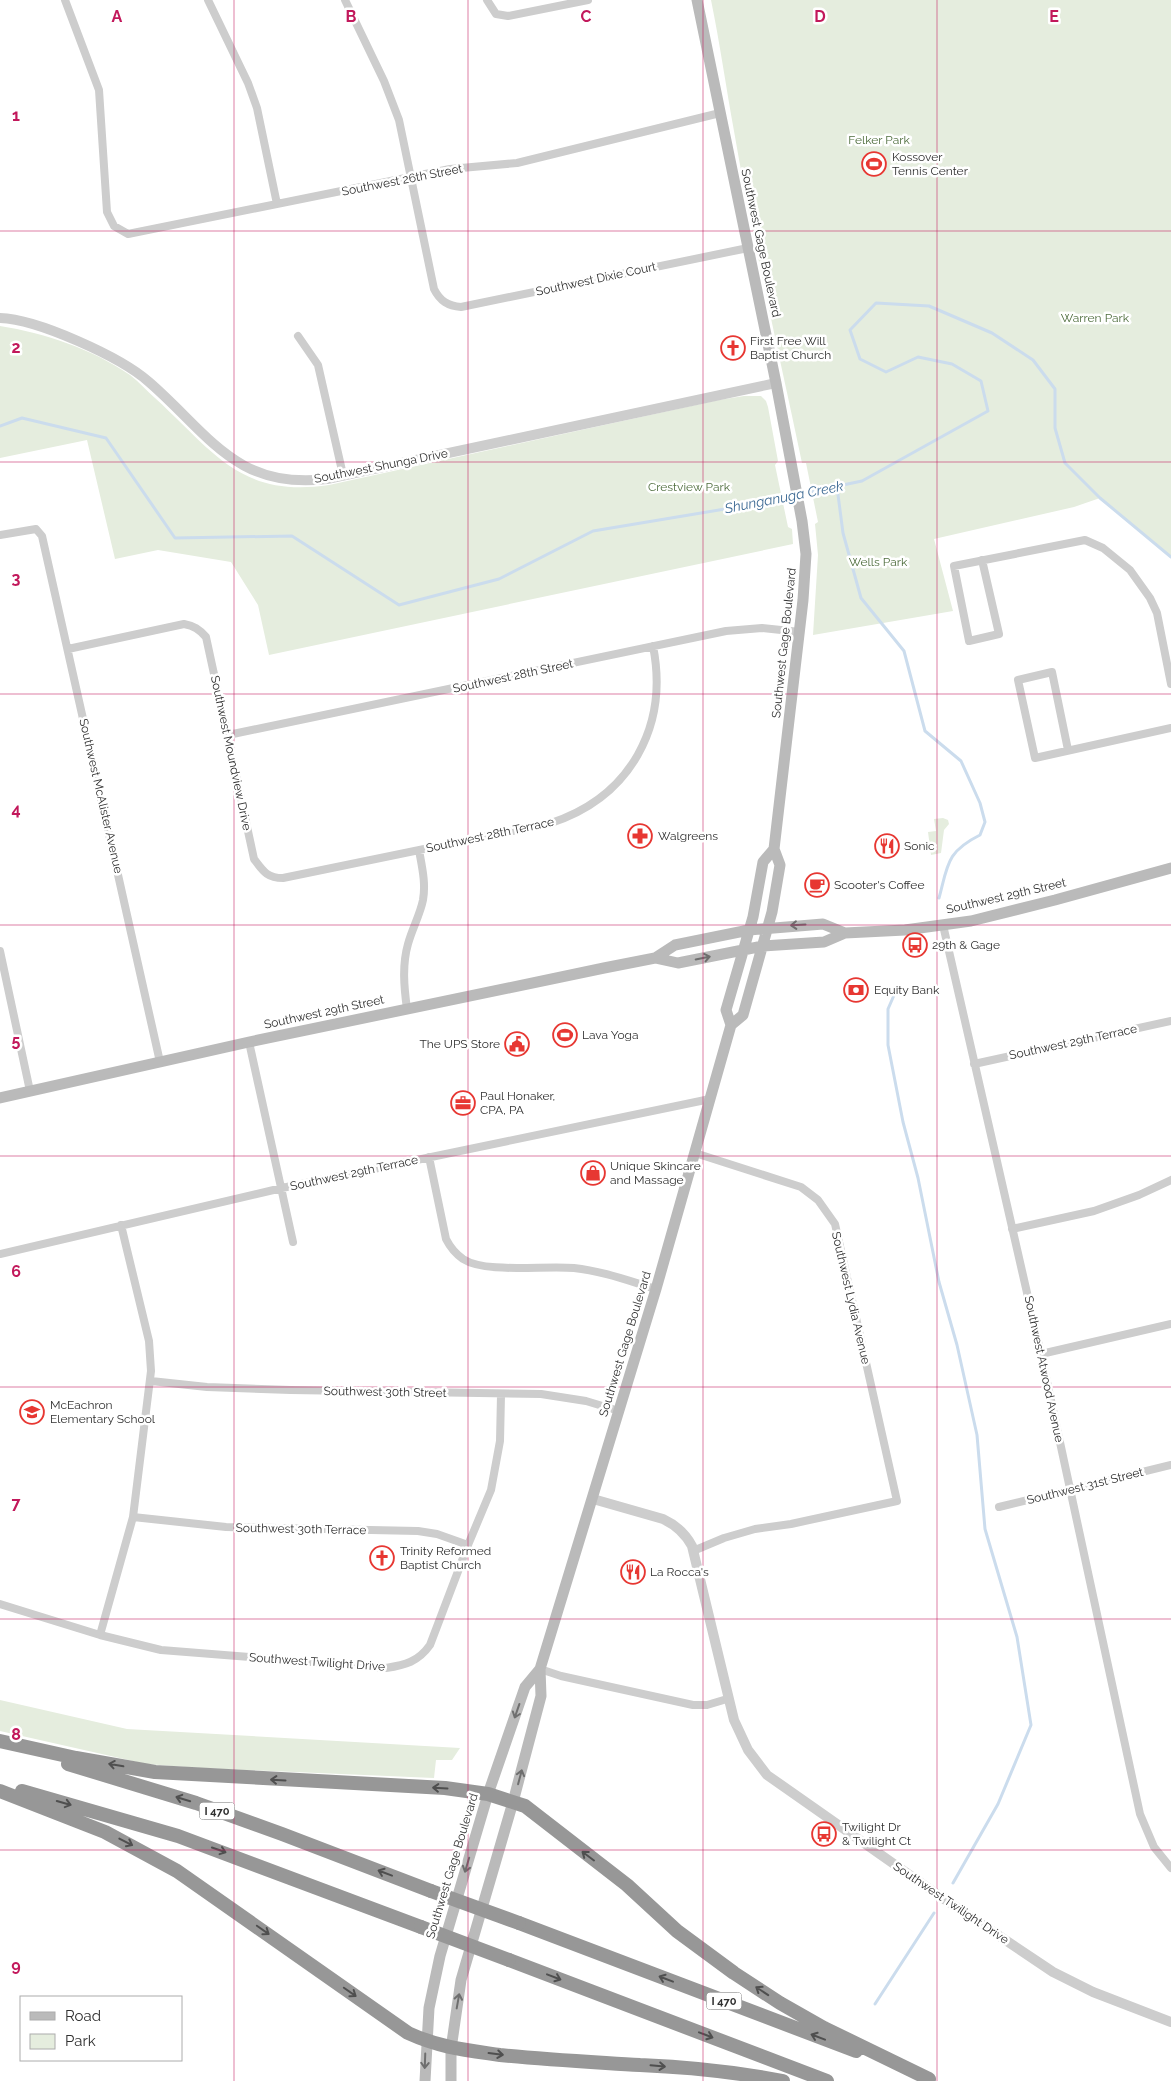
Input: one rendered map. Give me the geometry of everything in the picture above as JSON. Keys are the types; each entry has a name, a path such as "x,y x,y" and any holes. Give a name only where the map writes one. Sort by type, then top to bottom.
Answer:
{"highway":[{"path":"0,1741 76,1758 155,1772 445,1788 488,1794 526,1806 627,1885 678,1931 749,1983 824,2028 931,2080"},
{"name":"I 470","path":"0,1741 196,1803 282,1834 931,2080"},
{"path":"0,1785 178,1836 827,2081"},
{"path":"0,1791 105,1832 177,1871 408,2033 426,2042 452,2049 553,2061 642,2065 734,2073 783,2081"}],"main road":[{"name":"Southwest Gage Boulevard","path":"451,2081 452,2049 457,2006 466,1961 513,1802 541,1696 540,1669 656,1289 731,1025 743,1015 764,946 780,865 774,849 806,567 802,521 790,466 776,384 697,0"},
{"name":"Southwest Gage Boulevard","path":"731,1025 726,1010 749,930 763,862 774,849"},
{"name":"Southwest 29th Street","path":"655,958 678,963 764,946 824,942 845,933 944,925 996,915 1171,868"},
{"name":"Southwest 29th Street","path":"0,1098 248,1042 655,958 675,945 749,930 823,924 845,933"},
{"name":"Southwest Gage Boulevard","path":"425,2081 429,2008 440,1956 488,1794 525,1687 540,1669"}],"street":[{"name":"Southwest 26th Street","path":"65,0 99,90 107,212 114,226 124,232 133,234 450,169 517,163 720,113"},
{"path":"208,0 248,83 257,108 277,204"},
{"path":"345,0 392,101 399,120 411,177"},
{"path":"487,0 496,14 508,16 588,0"},
{"name":"Southwest Dixie Court","path":"411,177 434,289 444,302 453,306 461,307 748,248"},
{"name":"Southwest Shunga Drive","path":"0,318 19,320 45,328 122,364 148,380 224,454 249,469 275,478 293,481 310,481 343,475 776,384"},
{"path":"298,336 318,365 343,475"},
{"name":"Southwest McAlister Avenue","path":"0,536 30,529 39,531 42,536 160,1062"},
{"path":"982,560 999,634 969,641 954,566 982,560 1084,540 1103,548 1130,570 1150,598 1156,613 1171,684"},
{"name":"Southwest Moundview Drive","path":"68,649 184,624 200,630 206,638 254,859 266,874"},
{"name":"Southwest 28th Street","path":"228,735 726,631 762,628 800,632"},
{"name":"Southwest 28th Terrace","path":"266,874 274,878 283,878 551,823 580,811 606,794 622,778 646,741 657,694 656,662 653,646"},
{"path":"1068,750 1052,672 1018,680 1034,758 1171,728"},
{"path":"408,1009 404,979 405,959 424,891 419,850"},
{"name":"Southwest Atwood Avenue","path":"944,925 1041,1354 1140,1814 1154,1846 1171,1868"},
{"path":"0,951 30,1091"},
{"name":"Southwest 29th Terrace","path":"974,1064 1171,1021"},
{"path":"248,1042 293,1242"},
{"name":"Southwest 29th Terrace","path":"0,1254 282,1188 710,1098"},
{"name":"Southwest Lydia Avenue","path":"693,1551 724,1538 755,1529 791,1524 896,1501 835,1224 831,1217 818,1200 801,1187 694,1153"},
{"path":"429,1157 446,1240 450,1247 464,1260 476,1265 590,1270 656,1289"},
{"path":"1012,1229 1094,1211 1131,1198 1171,1180"},
{"path":"100,1634 133,1517 151,1381 149,1341 121,1225"},
{"path":"1041,1354 1171,1324"},
{"name":"Southwest 30th Street","path":"151,1381 207,1388 554,1395 619,1411"},
{"name":"Southwest Twilight Drive","path":"0,1604 161,1650 386,1668 404,1666 419,1658 430,1645 468,1545 486,1506 497,1466 500,1441 501,1395"},
{"name":"Southwest 31st Street","path":"999,1507 1171,1465"},
{"name":"Southwest Twilight Drive","path":"593,1499 663,1519 681,1531 688,1539 693,1551 728,1699 742,1741 767,1775 1053,1972 1093,1992 1171,2022"},
{"name":"Southwest 30th Terrace","path":"133,1517 226,1527 418,1531 437,1534 468,1545"},
{"path":"540,1669 562,1676 693,1705 707,1705 728,1699"}],"green space":[{"path":"711,0 1171,0 1171,557 1100,498 1074,507 934,539 953,611 813,635 818,555 815,524 818,522 806,463 802,463 758,256 741,173"},
{"name":"Crestview Park","path":"0,326 68,343 100,357 130,375 213,453 231,467 250,477 273,484 298,487 329,485 719,400 744,396 761,396 766,401 768,407 778,461 775,465 788,527 792,529 793,544 269,655 258,605 231,562 158,550 115,559 87,440 0,458"},
{"path":"943,818 948,820 949,824 944,830 941,853 931,855 928,832 936,831 934,819"},
{"path":"0,1700 127,1729 460,1748 452,1760 436,1760 434,1778 146,1764 0,1731"}],"waterway":[{"name":"Shunganuga Creek","path":"800,494 862,481 988,411 981,381 952,364 918,357 886,372 860,359 850,330 876,303 929,306 992,333 1033,360 1055,389 1055,428 1065,463 1100,498 1171,557"},
{"name":"Shunganuga Creek","path":"0,426 22,418 106,438 175,538 292,536 399,605 499,579 593,531 794,496"},
{"path":"837,487 843,533 861,598 904,651 925,731 961,761 980,803 985,822 980,835 961,847 950,860 939,898"},
{"path":"895,993 888,1009 888,1045 903,1122 918,1178 939,1282 957,1345 977,1435 985,1529 1017,1637 1031,1725 998,1804 953,1883"},
{"path":"875,2004 934,1913"}],"place":[{"name":"Kossover Tennis Center","path":"874,164"},
{"name":"First Free Will Baptist Church","path":"733,348"},
{"name":"Walgreens","path":"640,836"},
{"name":"Sonic","path":"887,846"},
{"name":"Scooter's Coffee","path":"817,885"},
{"name":"29th & Gage","path":"915,945"},
{"name":"Equity Bank","path":"856,990"},
{"name":"Lava Yoga","path":"565,1035"},
{"name":"The UPS Store","path":"517,1044"},
{"name":"Paul Honaker, CPA, PA","path":"463,1103"},
{"name":"Unique Skincare and Massage","path":"593,1173"},
{"name":"McEachron Elementary School","path":"32,1412"},
{"name":"Trinity Reformed Baptist Church","path":"382,1558"},
{"name":"La Rocca's","path":"633,1572"},
{"name":"Twilight Dr & Twilight Ct","path":"824,1834"}],"park label":[{"name":"Felker Park","path":"879,140"},
{"name":"Warren Park","path":"1095,318"},
{"name":"Wells Park","path":"878,562"}]}
